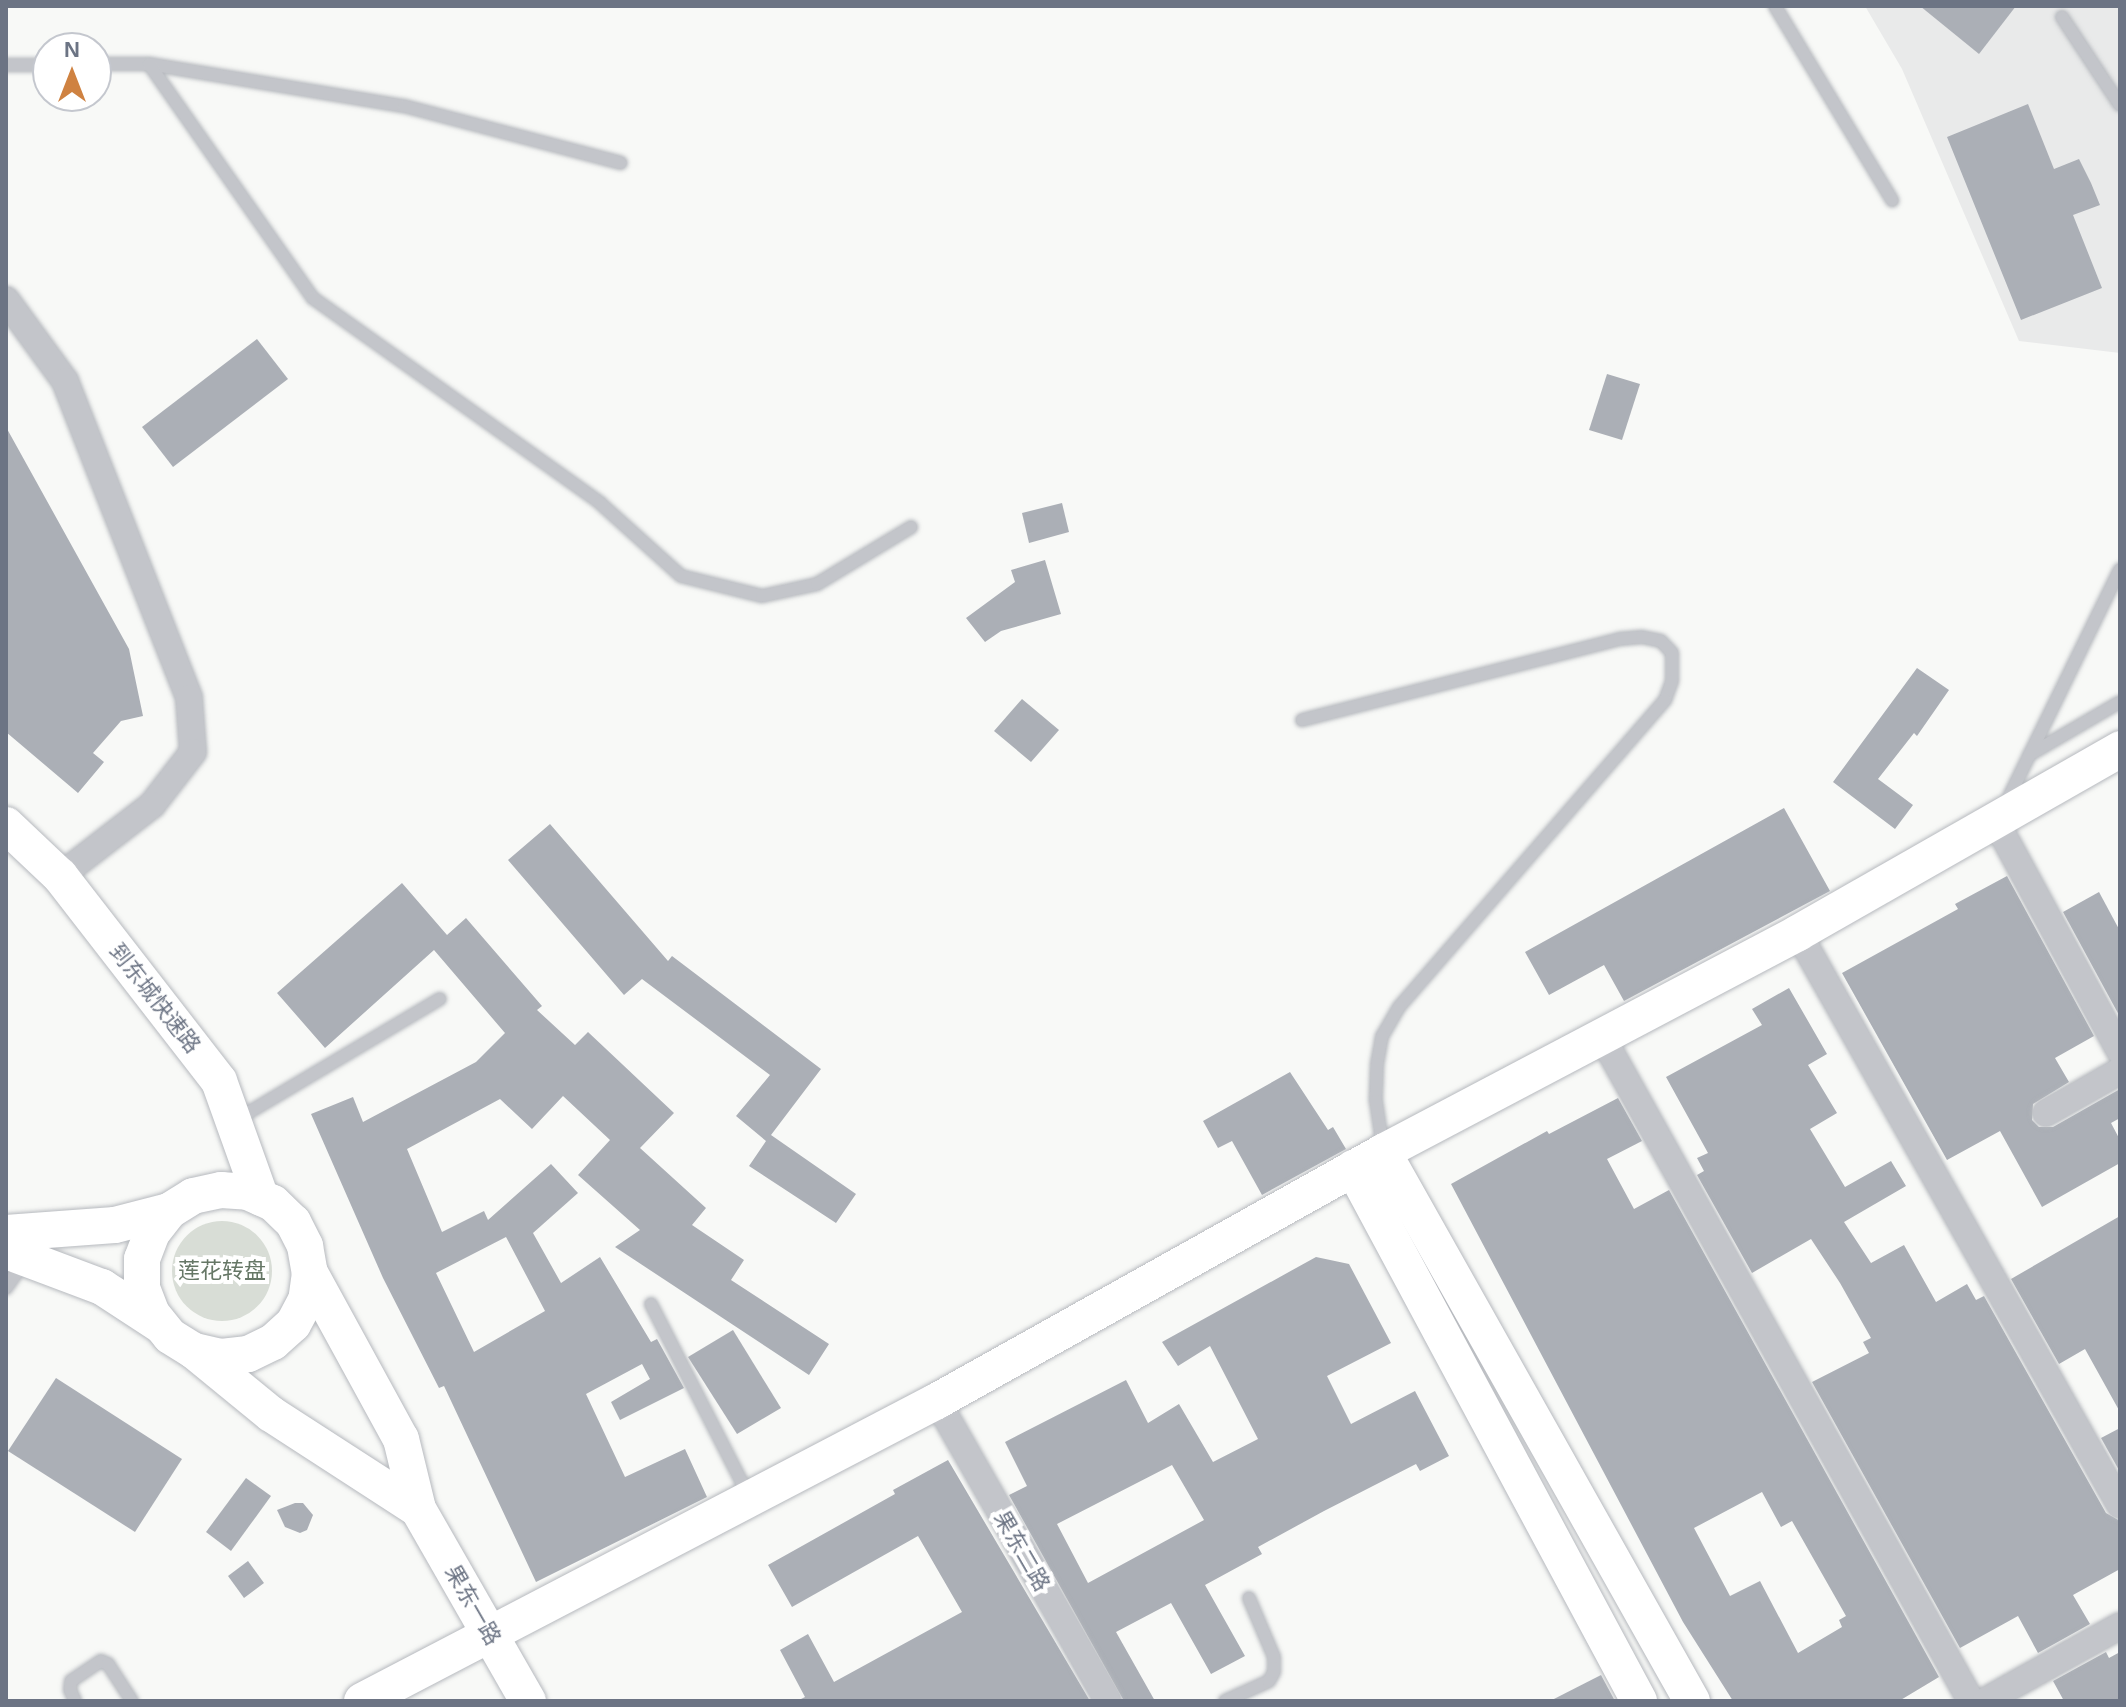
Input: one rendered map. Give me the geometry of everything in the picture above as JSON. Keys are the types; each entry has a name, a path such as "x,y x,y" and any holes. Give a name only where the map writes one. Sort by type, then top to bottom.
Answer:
{"street":[{"path":"6,300 65,381 189,698 193,752 152,805 60,876"},
{"path":"362,1701 937,1401 1368,1160 1798,933 2120,749"},
{"path":"1996,822 2120,1051"},
{"name":"到东城快速路","path":"6,825 60,876 219,1081 261,1198"},
{"path":"1798,933 2120,1505"},
{"path":"1601,1035 1971,1701"},
{"path":"2046,1113 2120,1071"},
{"path":"1368,1160 1639,1701"},
{"path":"1368,1160 1692,1701"},
{"path":"13,1248 169,1211 193,1196 221,1190 248,1192 273,1203 293,1222 305,1246 310,1273 401,1439 418,1509"},
{"path":"169,1211 152,1233 142,1259 142,1288 152,1314 170,1336 194,1351 271,1414 418,1509"},
{"path":"13,1248 102,1287 160,1324"},
{"path":"194,1351 221,1357 248,1354 273,1342 293,1324 300,1312 306,1300 310,1273"},
{"name":"果东二路","path":"937,1401 1108,1701"},
{"name":"果东一路","path":"418,1509 528,1701"},
{"path":"1985,1701 2120,1626"}],"lane":[{"path":"1775,6 1892,200"},
{"path":"2062,17 2120,105"},
{"path":"112,64 149,64 404,106 621,163"},
{"path":"149,64 313,298 600,503 681,576 762,596 817,584 911,527"},
{"path":"6,65 32,65"},
{"path":"1996,822 2120,569"},
{"path":"1302,720 1619,639 1642,637 1661,641 1672,653 1672,681 1665,700 1399,1007 1382,1036 1368,1160"},
{"path":"2029,755 2120,702"},
{"path":"233,1121 440,999"},
{"path":"6,1288 13,1248"},
{"path":"651,1304 750,1499"},
{"path":"1225,1701 1269,1681 1274,1672 1274,1657 1249,1598"},
{"path":"75,1701 70,1690 71,1681 101,1661 108,1664 132,1701"}],"shaded area":[{"path":"1865,6 2120,6 2120,353 2019,341 1902,69"}],"green space":[{"name":"莲花转盘","path":"222,1221 241,1224 258,1235 269,1252 272,1271 269,1290 258,1307 241,1318 222,1321 203,1318 186,1307 175,1290 172,1271 175,1252 186,1235 203,1224"}],"building":[{"path":"1920,6 2016,6 1979,54"},
{"path":"2028,104 2054,169 2079,159 2100,205 2073,215 2102,288 2021,320 1947,137"},
{"path":"257,339 288,379 173,467 142,427"},
{"path":"1607,374 1640,384 1622,440 1589,430"},
{"path":"6,427 129,649 143,716 121,721 93,753 104,762 78,793 6,732"},
{"path":"1062,503 1069,532 1029,543 1022,513"},
{"path":"1045,560 1061,614 1001,631 985,642 966,618 1015,582 1011,570"},
{"path":"1917,668 1949,690 1917,736 1914,733 1878,779 1913,805 1895,829 1833,782"},
{"path":"1022,699 1059,730 1031,762 994,731"},
{"path":"1784,808 1830,891 1624,1001 1604,965 1549,995 1525,952"},
{"path":"550,824 668,961 672,956 821,1069 771,1135 856,1194 836,1223 749,1166 766,1141 736,1116 770,1075 642,979 624,995 508,860"},
{"path":"2007,876 2094,1036 2055,1058 2069,1082 2033,1104 2032,1120 2039,1127 2053,1127 2120,1089 2120,1118 2111,1123 2120,1140 2120,1163 2042,1207 2000,1131 1947,1160 1842,973 1958,909 1955,904"},
{"path":"402,883 447,935 466,918 542,1006 537,1010 575,1045 588,1032 674,1113 640,1148 706,1208 692,1225 744,1260 731,1280 829,1344 809,1375 615,1247 640,1230 578,1175 610,1140 563,1096 532,1129 500,1099 407,1149 442,1232 484,1211 488,1220 551,1164 578,1193 533,1233 561,1283 600,1257 651,1342 657,1339 684,1388 620,1420 611,1402 650,1379 642,1364 586,1394 625,1477 685,1449 707,1497 536,1582 444,1386 439,1388 383,1278 311,1114 353,1097 363,1122 476,1062 505,1033 434,950 325,1048 277,993","holes":["506,1237 545,1311 474,1352 436,1273"]},
{"path":"2099,892 2120,931 2120,1017 2063,912"},
{"path":"1789,988 1827,1054 1808,1065 1837,1113 1810,1129 1845,1187 1891,1161 1906,1186 1844,1222 1871,1263 1904,1245 1936,1302 1967,1284 1976,1300 1984,1296 2106,1513 2120,1521 2120,1569 2073,1595 2090,1624 2038,1653 2018,1616 1960,1648 1812,1382 1869,1353 1863,1342 1871,1338 1811,1239 1752,1273 1697,1175 1704,1171 1697,1158 1708,1153 1666,1077 1762,1025 1752,1009"},
{"path":"1290,1072 1328,1130 1333,1127 1346,1149 1262,1195 1232,1141 1218,1148 1203,1121"},
{"path":"1618,1098 1642,1141 1607,1159 1634,1209 1669,1190 1939,1677 1899,1701 1733,1701 1683,1622 1451,1184 1547,1131 1549,1134","holes":["1762,1492 1781,1527 1792,1521 1846,1616 1839,1620 1842,1627 1798,1653 1760,1581 1730,1596 1694,1528"]},
{"path":"2120,1216 2120,1412 2085,1349 2059,1364 2011,1279"},
{"path":"1316,1257 1349,1264 1391,1343 1327,1376 1351,1424 1415,1391 1449,1456 1420,1471 1416,1464 1324,1511 1258,1547 1262,1554 1205,1585 1245,1656 1211,1674 1171,1603 1116,1632 1155,1701 1124,1701 1009,1495 1027,1486 1005,1442 1126,1380 1148,1423 1179,1404 1213,1462 1258,1439 1210,1346 1178,1366 1162,1342","holes":["1172,1465 1204,1520 1088,1583 1057,1524"]},
{"path":"733,1330 781,1408 737,1434 688,1357"},
{"path":"56,1378 182,1459 135,1532 8,1451"},
{"path":"2120,1428 2120,1472 2101,1438"},
{"path":"948,1460 1090,1701 797,1701 805,1697 780,1650 808,1634 834,1682 962,1612 918,1536 792,1607 768,1565 895,1494 893,1490"},
{"path":"246,1478 271,1496 231,1551 206,1532"},
{"path":"303,1503 313,1515 307,1530 300,1533 285,1527 277,1510"},
{"path":"248,1561 264,1583 244,1598 228,1576"},
{"path":"2106,1652 2109,1658 2120,1652 2120,1701 2064,1701 2053,1681"},
{"path":"1601,1675 1615,1701 1550,1701"}]}
